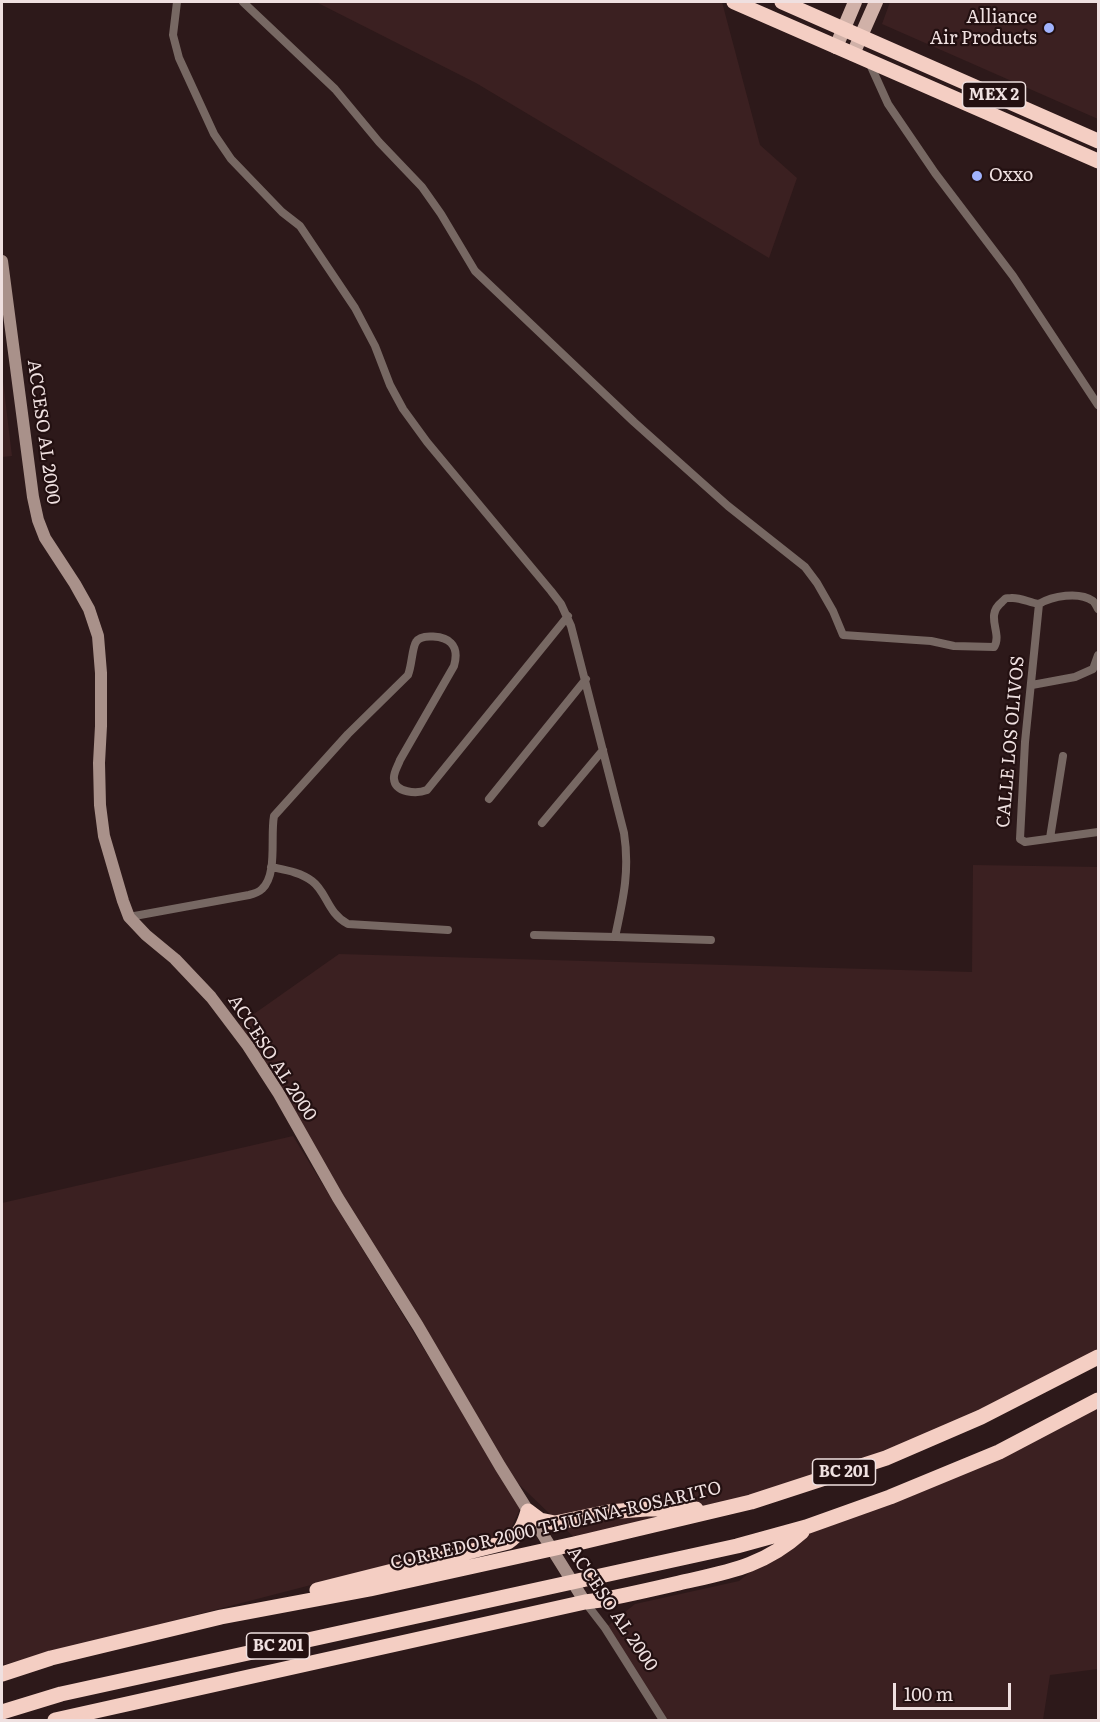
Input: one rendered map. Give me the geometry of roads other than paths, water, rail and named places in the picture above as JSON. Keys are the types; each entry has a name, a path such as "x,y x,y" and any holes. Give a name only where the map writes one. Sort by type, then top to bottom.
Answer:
{"highway":[{"name":"MEX 2","path":"734,2 1098,161"},
{"name":"MEX 2","path":"782,2 1098,141"},
{"name":"CORREDOR 2000 TIJUANA-ROSARITO","path":"2,1674 43,1660 220,1617 370,1589 760,1499 886,1458 981,1417 1098,1357"},
{"name":"BC 201","path":"2,1712 61,1694 190,1664 556,1587 737,1546 806,1527 890,1497 999,1452 1098,1400"},
{"path":"220,1617 339,1583 501,1544 518,1535 528,1511 540,1520 555,1524 608,1512 714,1510"},
{"path":"55,1720 738,1570 776,1550 806,1527"},
{"path":"308,1640 334,1659"},
{"path":"2,1662 20,1659 43,1660"},
{"path":"156,1697 190,1664"}],"main road":[{"path":"836,46 855,2"},
{"path":"853,54 876,2"}],"street":[{"path":"177,2 173,35 179,58 214,134 231,159 282,212 300,226 355,308 403,409 427,442 551,591 568,616 624,833 627,867 615,937"},
{"path":"243,2 335,89 373,135 422,187 475,271 634,422 728,506 805,567 818,583 843,635 989,648 994,647 996,643 994,613 998,605 1007,598 1039,604 1047,599 1082,596 1093,601 1098,609"},
{"path":"869,62 888,104 935,173 1012,276 1098,405"},
{"name":"ACCESO AL 2000","path":"2,261 38,520 45,538 89,609 98,636 101,673 100,806 104,836 129,916 211,997 248,1046 528,1511 663,1720"},
{"name":"CALLE LOS OLIVOS","path":"1039,604 1025,742 1020,839 1025,842 1098,832"},
{"path":"129,916 261,891 271,867 274,816 348,734 408,675 415,643 422,637 450,641 456,657 454,666 393,776 399,787 412,793 427,790 568,616"},
{"path":"1032,685 1075,677 1093,669 1098,655"},
{"path":"489,799 586,679"},
{"path":"542,823 603,750"},
{"path":"1050,838 1064,756"},
{"path":"271,867 296,872 313,882 338,918 348,924 448,930"},
{"path":"534,935 711,940"}],"place":[{"name":"Alliance Air Products","path":"1049,28"},
{"name":"Oxxo","path":"977,176"}]}
